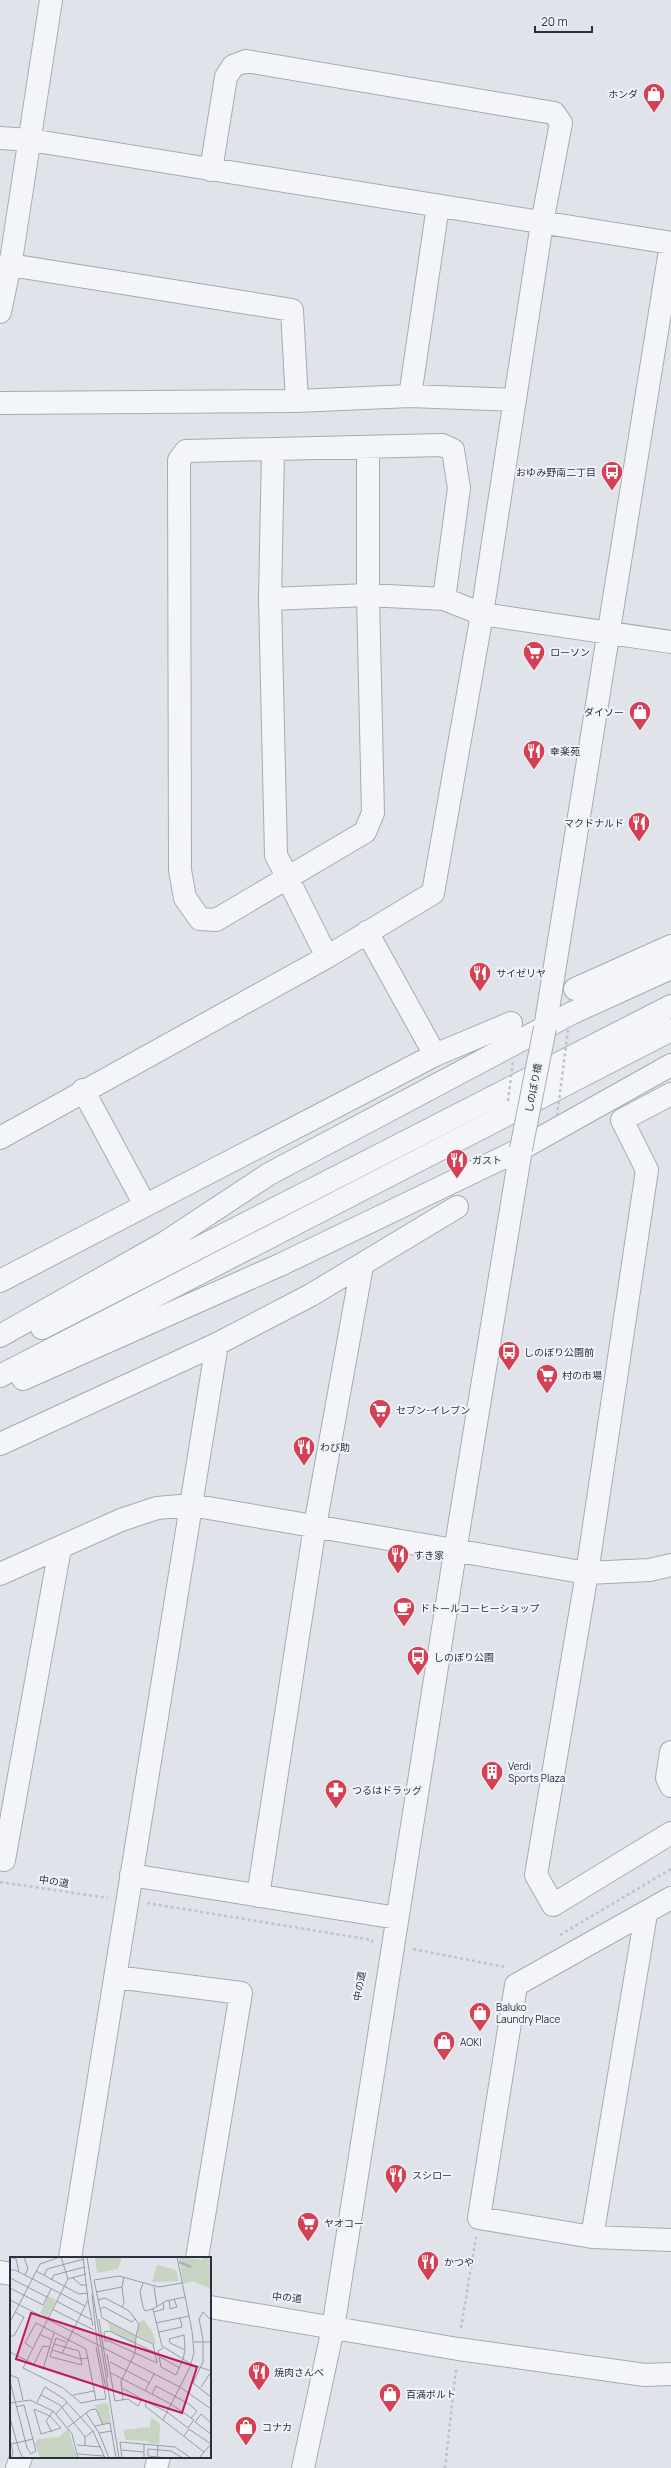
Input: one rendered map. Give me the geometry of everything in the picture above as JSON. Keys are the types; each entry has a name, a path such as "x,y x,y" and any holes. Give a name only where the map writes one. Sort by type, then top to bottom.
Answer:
{"street":[{"path":"0,312 7,256 30,140 51,0"},
{"path":"0,1138 83,1090 327,958 367,932 433,893 482,614 542,223 561,122 554,113 246,61 233,66 226,77 211,170"},
{"path":"0,138 30,140 671,244"},
{"path":"410,396 438,206"},
{"name":"しのぼり橋","path":"303,2468 333,2328 455,1552 521,1149 545,1028 671,244"},
{"path":"7,256 292,310 297,401"},
{"path":"0,403 297,401 410,396 514,400"},
{"path":"368,447 368,595 373,813 365,832 216,920 200,919 185,898 180,870 179,460 186,451 442,445 453,450 459,488 444,599"},
{"path":"273,450 270,599 274,828 276,855 286,878 327,958"},
{"path":"270,599 368,595 444,599 482,614 671,642"},
{"path":"367,932 435,1055"},
{"path":"575,989 671,946"},
{"path":"0,1336 166,1242 269,1174 545,1028 671,968"},
{"path":"0,1350 671,1006"},
{"path":"0,1281 435,1055 511,1022"},
{"path":"0,1376 671,1030"},
{"path":"0,1389 282,1264 521,1149 671,1065"},
{"path":"83,1090 145,1205"},
{"path":"671,1094 622,1120 647,1170 587,1573 536,1875 553,1905 671,1833"},
{"path":"0,1444 217,1344 311,1295 362,1266 457,1207"},
{"path":"258,1896 315,1526 362,1266"},
{"path":"70,2257 217,1344"},
{"path":"0,1574 121,1520 157,1508 191,1505 455,1552 587,1573 650,1570 671,1565"},
{"path":"0,1859 4,1860 60,1548"},
{"path":"671,1752 667,1778 671,1786"},
{"path":"131,1875 397,1918"},
{"path":"671,1898 646,1914 516,1985 479,2218 592,2236 671,2240"},
{"path":"592,2236 646,1914"},
{"path":"116,1978 241,1993 197,2257"},
{"path":"0,2272 10,2274"},
{"path":"211,2307 458,2349 645,2375 671,2374"},
{"path":"17,2468 21,2458"},
{"path":"156,2468 159,2458"}],"path":[{"path":"557,1116 568,1030"},
{"path":"558,1936 671,1869"},
{"name":"中の道","path":"0,1882 128,1900 372,1940 372,1946"},
{"path":"416,1950 504,1968 511,1964"},
{"path":"445,2468 458,2349 479,2218"}],"place":[{"name":"ホンダ","path":"654,114"},
{"name":"おゆみ野南二丁目","path":"612,492"},
{"name":"ローソン","path":"534,672"},
{"name":"ダイソー","path":"640,732"},
{"name":"幸楽苑","path":"534,770"},
{"name":"マクドナルド","path":"639,842"},
{"name":"サイゼリヤ","path":"480,992"},
{"name":"ガスト","path":"457,1180"},
{"name":"しのぼり公園前","path":"509,1372"},
{"name":"村の市場","path":"547,1394"},
{"name":"セブン-イレブン","path":"380,1430"},
{"name":"わび助","path":"304,1466"},
{"name":"すき家","path":"398,1574"},
{"name":"ドトールコーヒーショップ","path":"404,1628"},
{"name":"しのぼり公園","path":"418,1676"},
{"name":"Verdi Sports Plaza","path":"492,1792"},
{"name":"つるはドラッグ","path":"336,1810"},
{"name":"Baluko Laundry Place","path":"480,2032"},
{"name":"AOKI","path":"444,2062"},
{"name":"スシロー","path":"396,2194"},
{"name":"ヤオコー","path":"308,2242"},
{"name":"かつや","path":"428,2282"},
{"name":"焼肉さんべ","path":"259,2392"},
{"name":"百満ボルト","path":"390,2414"},
{"name":"コナカ","path":"246,2446"}]}
